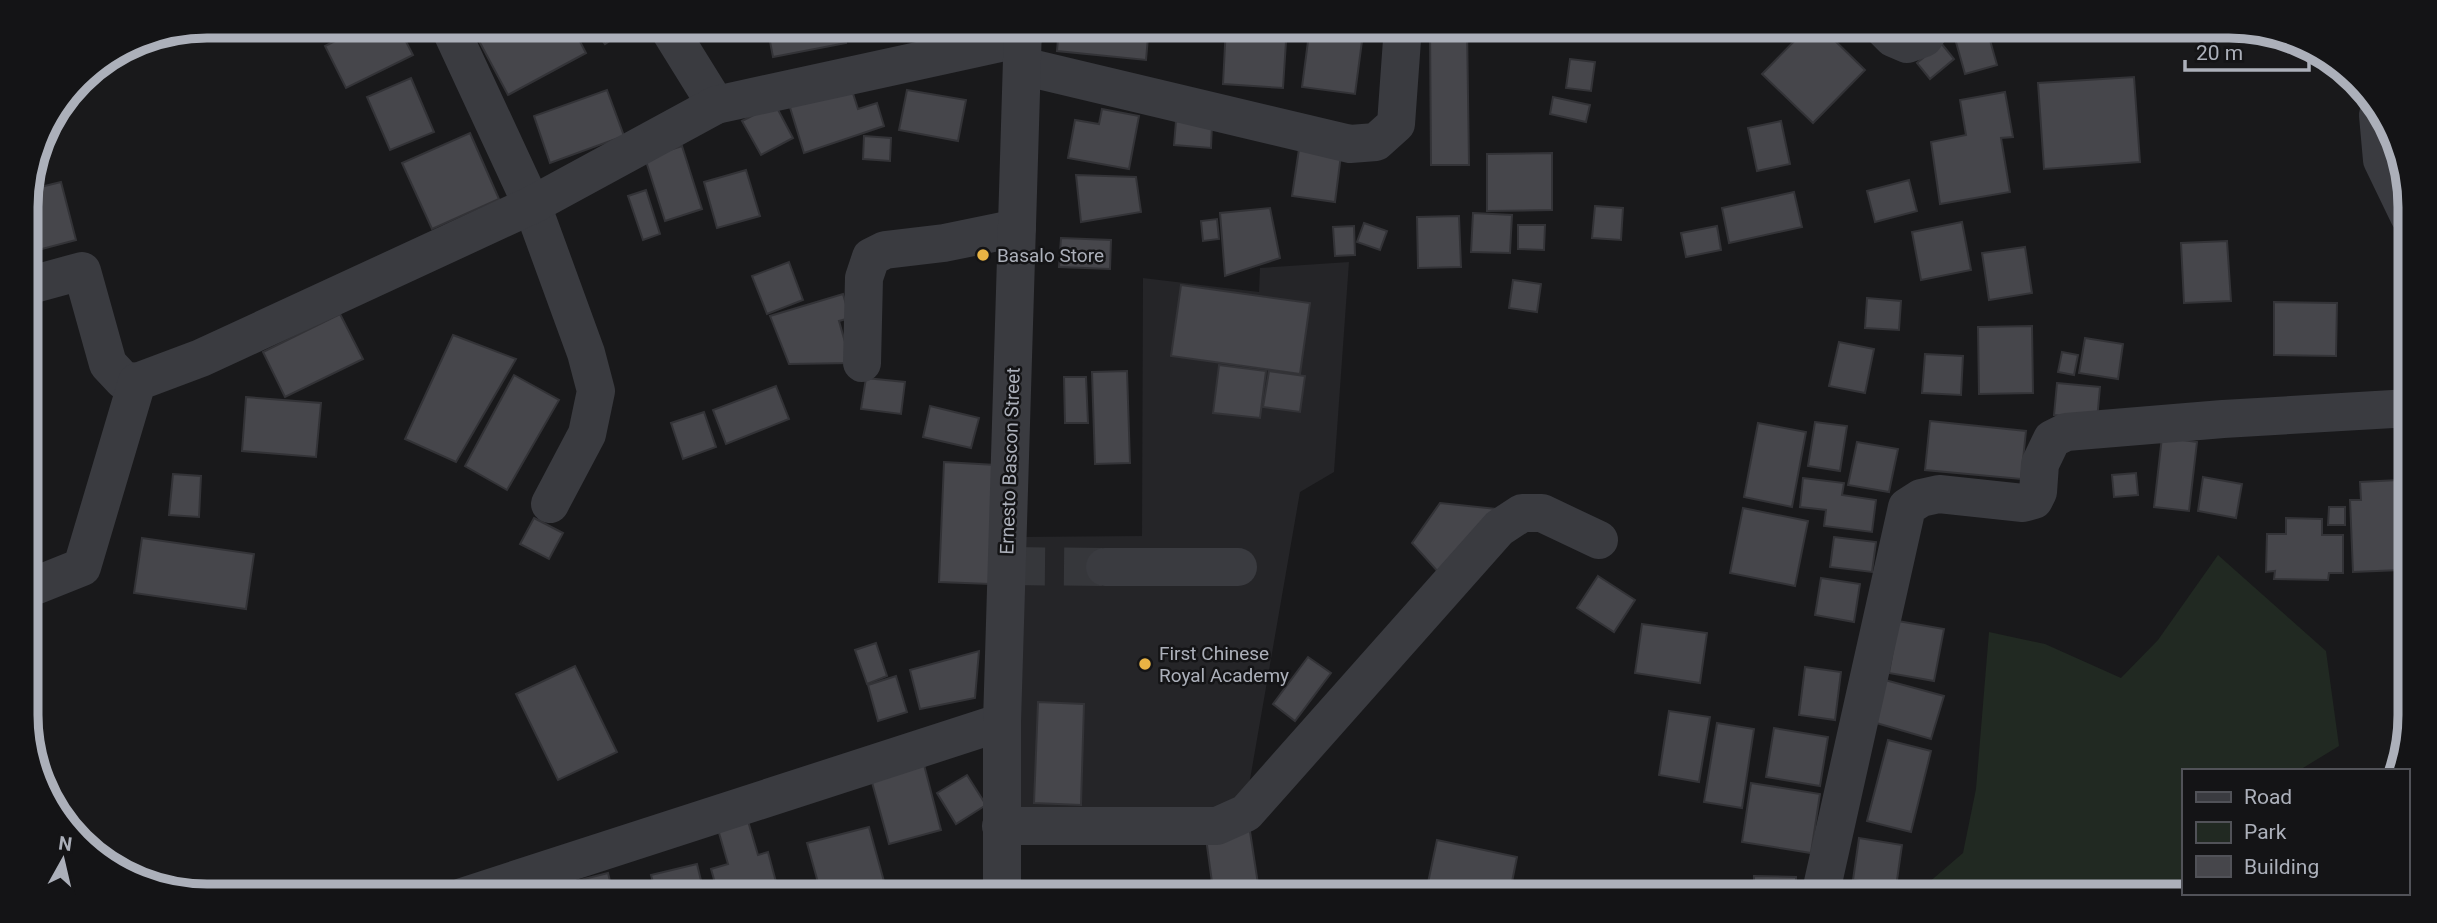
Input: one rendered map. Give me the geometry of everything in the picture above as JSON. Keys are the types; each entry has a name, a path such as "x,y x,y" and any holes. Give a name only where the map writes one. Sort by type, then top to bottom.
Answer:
{"street":[{"path":"39,283 82,271 108,364 123,380 137,382 201,358 532,205 716,105 1023,43 1350,144 1376,142 1396,124 1402,38"},
{"path":"1895,38 1906,44 1924,38"},
{"path":"455,39 532,205 586,353 596,391 587,434 550,504"},
{"path":"675,39 716,105"},
{"name":"Ernesto Bascon Street","path":"1002,884 1002,722 1023,43"},
{"path":"2379,130 2382,160 2397,192"},
{"path":"862,363 864,278 871,257 885,250 944,243 1017,228"},
{"path":"38,584 82,567 137,382"},
{"path":"1823,884 1907,507 1921,498 1939,494 2023,503 2034,500 2038,492 2040,464 2052,439 2066,432 2398,409"},
{"path":"1001,826 1217,826 1246,813 1499,528 1522,513 1542,513 1599,540"},
{"path":"1105,567 1238,568"},
{"path":"504,884 1002,722"}],"shaded area":[{"name":"First Chinese Royal Academy","path":"1349,262 1334,472 1300,492 1248,791 1209,811 1020,816 1020,537 1142,536 1143,278 1259,292 1260,268"}],"green space":[{"path":"2218,555 2326,651 2339,746 2301,769 2182,769 2182,884 1927,884 1963,853 1976,789 1989,632 2045,644 2121,678 2158,640"}],"building":[{"path":"1225,38 1286,38 1283,88 1223,84"},
{"path":"1308,38 1362,38 1355,94 1302,87"},
{"path":"1430,38 1467,38 1469,165 1431,165"},
{"path":"1567,38 1596,38 1596,40"},
{"path":"1797,38 1832,38 1865,70 1813,123 1762,74"},
{"path":"1955,38 1989,38 1997,65 1965,74"},
{"path":"339,39 405,39 413,55 346,88 325,46"},
{"path":"478,39 579,39 586,53 508,95"},
{"path":"769,39 845,39 846,43 773,57"},
{"path":"1058,39 1148,39 1146,60 1057,51"},
{"path":"1941,43 1954,59 1930,79 1917,63"},
{"path":"1570,59 1595,62 1591,91 1566,88"},
{"path":"2134,77 2140,162 2044,169 2038,83"},
{"path":"411,78 434,132 390,150 367,97"},
{"path":"849,81 858,109 877,103 884,126 804,153 788,101"},
{"path":"607,90 624,136 550,163 534,116"},
{"path":"907,90 966,100 958,141 899,130"},
{"path":"2005,92 2013,137 2001,138 2010,192 1940,204 1931,142 1966,135 1960,100"},
{"path":"1553,97 1590,105 1586,122 1550,114"},
{"path":"775,104 793,138 761,155 742,121"},
{"path":"1102,109 1139,116 1129,169 1068,158 1075,120 1099,124"},
{"path":"1176,121 1212,124 1211,148 1174,145"},
{"path":"1781,121 1790,164 1757,171 1748,128"},
{"path":"470,133 499,199 432,229 402,163"},
{"path":"864,136 891,138 890,161 863,159"},
{"path":"682,146 702,209 665,221 645,158"},
{"path":"1299,149 1341,155 1335,202 1292,196"},
{"path":"1552,153 1552,210 1487,211 1487,154"},
{"path":"746,170 760,216 717,228 704,182"},
{"path":"1076,175 1136,177 1141,212 1081,222"},
{"path":"1909,180 1917,211 1875,222 1867,191"},
{"path":"61,182 76,240 39,250 40,187"},
{"path":"646,190 660,234 643,240 628,196"},
{"path":"1794,192 1802,227 1729,243 1722,208"},
{"path":"1595,206 1623,208 1621,240 1592,238"},
{"path":"1270,208 1280,258 1225,276 1220,213"},
{"path":"1473,213 1512,215 1510,253 1471,252"},
{"path":"1459,216 1461,267 1418,268 1417,217"},
{"path":"1217,219 1219,239 1203,241 1201,221"},
{"path":"1962,222 1971,270 1921,280 1912,232"},
{"path":"1364,223 1387,231 1380,250 1357,242"},
{"path":"1518,225 1545,225 1544,250 1518,249"},
{"path":"1354,226 1355,255 1335,256 1333,227"},
{"path":"1717,226 1721,250 1686,257 1681,233"},
{"path":"1061,238 1111,240 1110,269 1059,267"},
{"path":"2227,241 2231,301 2184,303 2181,243"},
{"path":"2025,247 2032,293 1989,300 1982,253"},
{"path":"789,262 803,300 767,314 752,276"},
{"path":"1513,280 1541,284 1537,312 1509,308"},
{"path":"1181,285 1310,303 1300,374 1171,356"},
{"path":"843,294 850,318 839,321 851,363 789,364 770,316"},
{"path":"1867,298 1901,301 1899,330 1865,328"},
{"path":"2274,302 2337,303 2336,356 2274,355"},
{"path":"340,314 363,359 285,397 263,352"},
{"path":"2032,326 2033,393 1979,394 1978,327"},
{"path":"453,335 516,359 456,462 405,439"},
{"path":"2085,338 2123,344 2118,379 2079,373"},
{"path":"1839,342 1874,349 1865,393 1829,386"},
{"path":"2062,352 2078,355 2074,375 2058,372"},
{"path":"1925,354 1963,356 1961,395 1922,393"},
{"path":"1219,365 1266,371 1260,418 1213,413"},
{"path":"1127,371 1130,463 1095,464 1092,372"},
{"path":"1269,371 1305,376 1300,412 1263,407"},
{"path":"514,375 559,400 507,490 465,466"},
{"path":"1064,377 1086,377 1088,423 1065,423"},
{"path":"866,378 905,382 901,414 861,409"},
{"path":"2057,383 2100,387 2097,420 2054,415"},
{"path":"776,386 789,419 726,444 713,410"},
{"path":"246,397 321,403 316,457 242,451"},
{"path":"930,406 979,418 971,448 923,437"},
{"path":"704,412 716,447 683,459 671,423"},
{"path":"1930,421 2026,431 2021,479 1925,470"},
{"path":"1815,422 1847,426 1840,471 1808,466"},
{"path":"1758,423 1806,432 1792,507 1744,497"},
{"path":"2162,437 2197,442 2189,511 2154,507"},
{"path":"1857,442 1898,449 1889,492 1848,485"},
{"path":"944,462 996,465 990,584 939,582"},
{"path":"2136,473 2138,495 2114,497 2112,475"},
{"path":"173,474 201,476 199,517 169,515"},
{"path":"2203,477 2242,484 2236,518 2198,511"},
{"path":"1803,478 1844,483 1842,495 1876,500 1872,532 1824,526 1826,510 1800,507"},
{"path":"2398,480 2398,570 2353,572 2350,500 2361,500 2360,482"},
{"path":"1440,503 1497,509 1440,574 1412,543"},
{"path":"2329,507 2345,507 2345,525 2328,525"},
{"path":"1743,508 1808,521 1795,586 1730,573"},
{"path":"534,518 563,533 549,559 520,544"},
{"path":"2286,518 2322,519 2322,535 2343,535 2343,573 2329,573 2328,580 2274,579 2275,571 2266,572 2267,534 2286,534"},
{"path":"1834,537 1876,542 1872,572 1830,567"},
{"path":"142,538 254,554 246,609 134,593"},
{"path":"1598,576 1635,600 1614,632 1577,608"},
{"path":"1821,578 1860,584 1854,622 1815,615"},
{"path":"1898,621 1944,629 1934,681 1889,673"},
{"path":"1642,624 1707,633 1700,683 1635,673"},
{"path":"876,643 887,676 867,684 855,650"},
{"path":"979,651 975,698 920,709 910,670"},
{"path":"1308,657 1331,673 1295,721 1273,704"},
{"path":"575,666 617,752 558,780 516,694"},
{"path":"1805,667 1841,672 1835,720 1799,715"},
{"path":"896,676 907,712 878,721 868,685"},
{"path":"1885,680 1944,696 1931,739 1873,722"},
{"path":"1038,702 1084,704 1081,805 1034,803"},
{"path":"1669,711 1710,717 1699,782 1659,775"},
{"path":"1717,723 1754,729 1742,808 1704,802"},
{"path":"1774,728 1828,737 1820,786 1766,777"},
{"path":"1888,740 1931,751 1911,832 1867,821"},
{"path":"923,761 941,830 889,844 870,775"},
{"path":"967,775 986,805 956,824 937,793"},
{"path":"1751,783 1820,794 1811,853 1742,842"},
{"path":"745,811 758,855 768,852 777,884 715,884 711,869 728,864 715,819"},
{"path":"1249,825 1258,884 1212,884 1205,831"},
{"path":"869,827 885,884 818,884 807,843"},
{"path":"1859,838 1902,845 1896,884 1853,880"},
{"path":"1437,840 1517,857 1512,884 1428,884"},
{"path":"697,864 702,884 653,884 651,875"},
{"path":"608,873 611,884 572,884"},
{"path":"1754,876 1796,877 1796,884 1754,884"}],"tunnel":[{"path":"1007,566 1105,567"}],"place":[{"name":"Basalo Store","path":"983,255"},
{"name":"First Chinese Royal Academy","path":"1145,664"}]}
